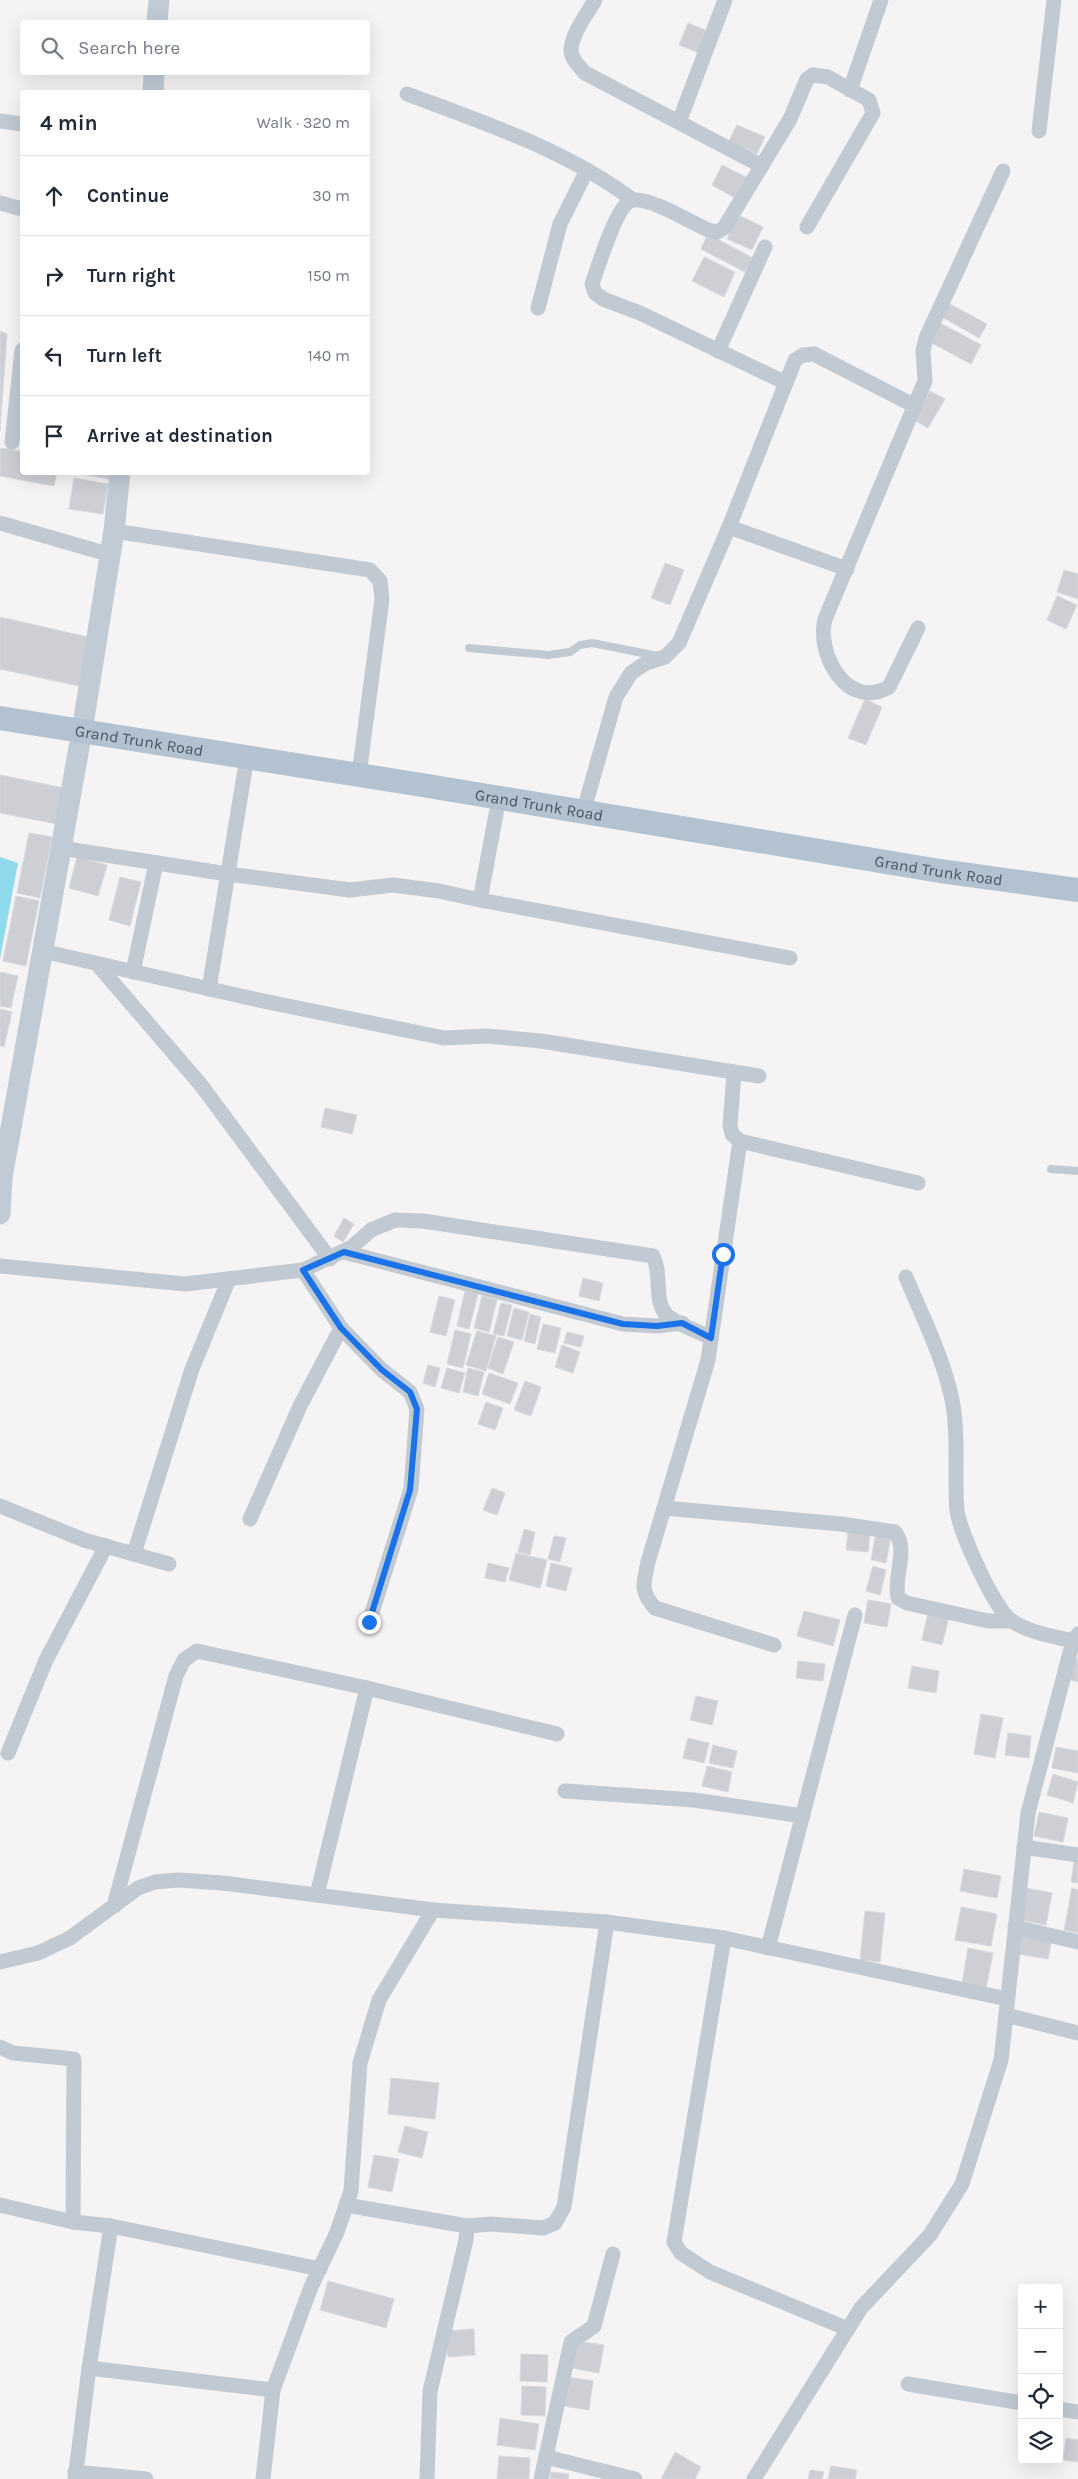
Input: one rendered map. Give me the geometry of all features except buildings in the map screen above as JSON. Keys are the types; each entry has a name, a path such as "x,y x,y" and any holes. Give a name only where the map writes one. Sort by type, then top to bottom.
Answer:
{"main road":[{"name":"Grand Trunk Road","path":"0,718 940,871 1078,890"}],"street":[{"path":"157,20 159,0"},
{"path":"595,0 576,33 571,50 574,60 585,73 762,166"},
{"path":"679,122 726,0"},
{"path":"850,90 881,0"},
{"path":"1038,131 1054,0"},
{"path":"153,90 154,75"},
{"path":"407,94 519,135 606,180 634,200 653,204 708,230 717,232 724,228 790,119 807,79 813,75 828,77 869,100 873,113 806,227"},
{"path":"0,121 20,124"},
{"path":"538,308 560,224 587,170"},
{"path":"918,628 889,687 870,694 854,690 841,681 825,646 822,632 825,619 848,569 925,382 923,351 926,338 1003,171"},
{"path":"634,200 624,204 617,218 592,284 596,293 786,383"},
{"path":"0,203 20,208"},
{"path":"718,351 764,246"},
{"path":"584,813 616,697 631,673 646,663 665,658 679,643 729,527 795,360 803,355 814,354 915,406"},
{"path":"12,442 20,368"},
{"path":"0,1214 2,1178 82,731 111,555 120,475"},
{"path":"0,523 111,555"},
{"path":"729,527 848,569"},
{"path":"114,531 370,570 380,581 382,599 359,775"},
{"path":"209,989 247,757"},
{"path":"480,900 498,798"},
{"path":"61,848 228,874 350,890 393,885 439,890 480,900 790,958"},
{"path":"133,972 156,863"},
{"path":"42,952 444,1038 487,1036 541,1041 759,1076"},
{"path":"97,964 200,1086 337,1255 623,1324 657,1326 682,1323"},
{"path":"734,1072 730,1126 732,1134 740,1141 918,1183"},
{"path":"740,1141 708,1360 648,1562 643,1590 645,1597 655,1608 774,1645"},
{"path":"0,1266 185,1284 303,1270 337,1255 372,1230 395,1220 423,1222 653,1256 658,1266 660,1303 666,1315 711,1338"},
{"path":"303,1270 341,1328 382,1370 410,1392 417,1409 410,1490 369,1622"},
{"path":"754,2479 861,2308 930,2235 962,2184 1001,2060 1028,1813 1075,1637 1036,1632 1011,1621 997,1606 966,1540 957,1513 953,1406 940,1362 906,1277"},
{"path":"134,1554 192,1369 228,1279"},
{"path":"250,1519 300,1406 341,1328"},
{"path":"0,1506 84,1540 169,1564"},
{"path":"664,1508 841,1524 895,1532 899,1538 901,1548 896,1588 898,1598 907,1603 988,1622 1011,1621"},
{"path":"8,1753 46,1660 106,1546"},
{"path":"768,1948 855,1616"},
{"path":"114,1906 176,1676 184,1660 197,1651 367,1688 557,1734"},
{"path":"316,1895 367,1688"},
{"path":"565,1791 694,1800 802,1816"},
{"path":"1024,1847 1078,1855"},
{"path":"0,1962 38,1953 70,1938 138,1888 155,1882 178,1880 223,1883 433,1910 607,1922 724,1938 1007,1999"},
{"path":"263,2479 273,2390 351,2191 360,2063 379,2000 433,1910"},
{"path":"346,2205 467,2226 491,2224 543,2228 555,2223 564,2208 607,1922"},
{"path":"1015,1927 1078,1942"},
{"path":"724,1938 674,2242 680,2252 710,2272 848,2329"},
{"path":"1006,2015 1078,2033"},
{"path":"0,2047 13,2053 74,2059 73,2222"},
{"path":"0,2205 73,2222 111,2226 320,2269"},
{"path":"111,2226 88,2368 75,2475 146,2479"},
{"path":"427,2479 430,2391 466,2240 467,2226"},
{"path":"541,2479 571,2342 594,2326 613,2254"},
{"path":"88,2368 273,2390"},
{"path":"908,2384 1018,2402"},
{"path":"1063,2410 1078,2412"},
{"path":"546,2457 635,2479"}],"lane":[{"path":"469,648 548,655 570,652 580,645 592,643 665,658"},
{"path":"1051,1169 1078,1171"}],"water":[{"path":"0,857 18,863 0,959"}],"route":[{"path":"369,1622 410,1490 417,1409 410,1392 382,1370 341,1328 303,1270 344,1252 623,1324 657,1326 682,1323 711,1338 723,1254"}]}
